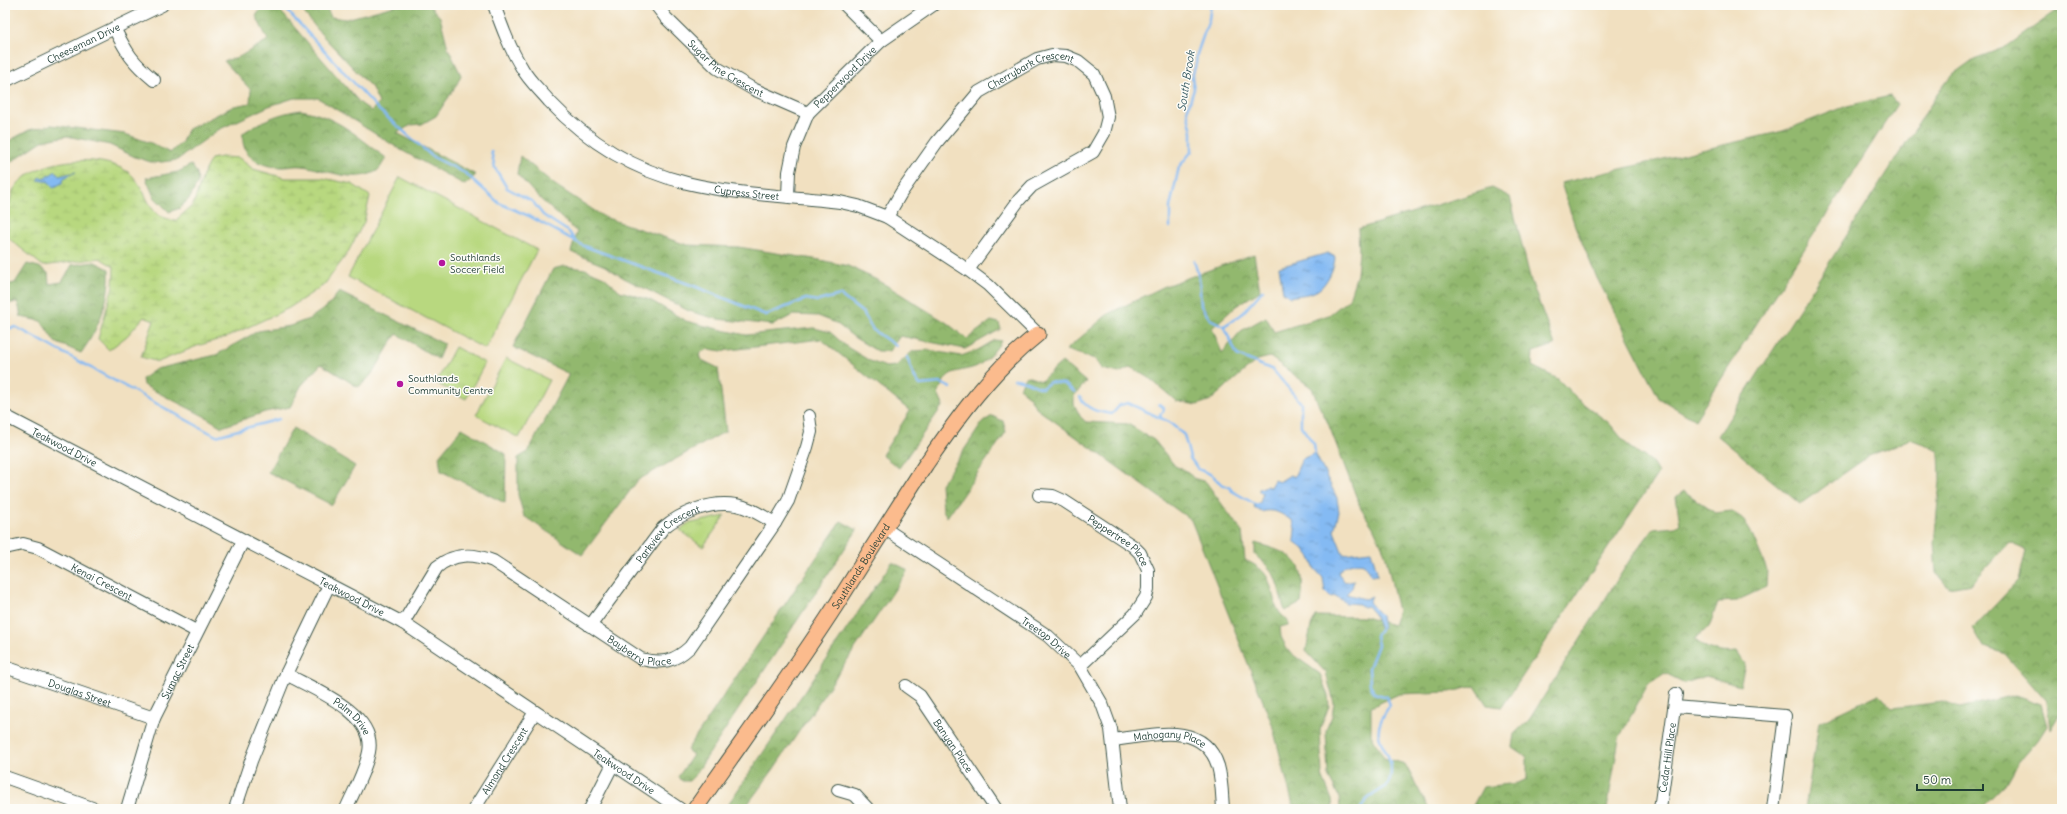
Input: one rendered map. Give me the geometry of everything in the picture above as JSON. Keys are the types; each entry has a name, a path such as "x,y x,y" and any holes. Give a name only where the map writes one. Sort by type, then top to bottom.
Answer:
{"main road":[{"name":"Southlands Boulevard","path":"695,809 790,674 884,528 965,408 1021,347 1038,334"}],"street":[{"name":"Cheeseman Drive","path":"5,81 162,5"},
{"name":"Cypress Street","path":"494,5 505,37 532,82 560,112 600,146 638,167 688,183 723,190 840,202 858,206 887,217 968,270 992,290 1038,334"},
{"name":"Sugar Pine Crescent","path":"656,5 666,18 717,68 754,89 808,113"},
{"path":"845,5 881,41"},
{"name":"Pepperwood Drive","path":"788,196 789,172 794,147 808,113 881,41 933,5"},
{"path":"114,28 127,54 137,66 154,80"},
{"name":"Cherrybark Crescent","path":"887,217 901,193 937,142 979,92 1037,59 1052,55 1066,56 1078,61 1094,74 1104,96 1108,117 1104,133 1093,152 1032,186 1018,200 968,270"},
{"name":"Teakwood Drive","path":"5,416 403,623 680,809"},
{"name":"Bayberry Place","path":"403,623 437,567 445,560 461,555 481,556 493,561 641,659 655,663 680,657 690,647 775,524 788,501 808,448 811,432 808,416"},
{"name":"Peppertree Place","path":"1039,495 1053,496 1064,501 1133,546 1140,553 1148,570 1148,589 1142,605 1080,666"},
{"name":"Parkview Crescent","path":"590,626 663,528 675,518 702,508 735,504 748,508 775,524"},
{"name":"Treetop Drive","path":"884,528 1048,636 1080,666 1102,704 1113,740 1120,809"},
{"name":"Sumac Street","path":"127,809 154,718 243,540"},
{"name":"Kenai Crescent","path":"5,548 23,544 38,548 196,632"},
{"path":"235,809 251,761 286,674 330,585"},
{"name":"Douglas Street","path":"5,667 154,718"},
{"name":"Palm Drive","path":"286,674 347,708 364,726 370,751 346,809"},
{"name":"Banyan Place","path":"906,686 920,696 996,809"},
{"name":"Cedar Hill Place","path":"1660,809 1676,694"},
{"path":"1675,707 1786,716 1773,809"},
{"name":"Almond Crescent","path":"474,809 535,712"},
{"name":"Mahogany Place","path":"1113,740 1174,733 1187,735 1199,741 1210,750 1217,764 1224,809"},
{"path":"590,809 613,764"},
{"path":"5,777 94,809"},
{"path":"838,790 855,795 868,809"}],"green space":[{"path":"298,5 325,5 331,17 346,19 398,5 429,5 440,17 448,48 461,75 456,86 436,116 422,124 411,125 397,133 476,175 465,185 401,150 318,98 294,98 269,106 218,130 177,160 154,163 135,157 110,145 67,136 42,141 5,166 5,143 29,130 51,125 125,134 151,143 170,153 182,142 187,130 234,106 250,103 251,90 224,61 239,57 268,40 256,16 263,6 276,6 360,103 371,111 379,103 372,88 321,34"},
{"path":"2062,7 2062,710 2050,730 2047,702 2005,654 1984,647 1973,628 2019,580 2026,550 2009,543 1971,584 1949,588 1936,573 1934,543 1940,481 1939,450 1910,439 1869,456 1800,504 1718,436 1938,93 1952,75 1974,59 2006,47"},
{"path":"1890,96 1897,104 1695,420 1659,398 1597,278 1575,226 1561,183 1783,131 1847,106"},
{"path":"301,110 326,117 337,122 356,135 386,158 380,168 368,175 349,176 302,166 275,167 260,163 249,155 243,142 243,133 270,118"},
{"path":"520,156 555,185 604,217 687,245 738,247 848,266 881,282 947,323 967,339 991,321 999,323 1001,329 965,349 900,336 889,351 877,351 855,338 836,323 818,316 793,315 773,325 717,319 689,311 624,278 605,266 571,252 577,232 537,196 517,174"},
{"path":"222,157 239,158 253,169 285,178 322,178 352,184 370,196 364,222 347,254 324,285 289,308 227,337 197,346 158,362 141,357 154,321 144,317 127,336 109,350 98,339 113,286 114,267 100,258 43,266 7,237 9,206 14,189 23,179 36,170 67,161 84,160 116,166 133,176 157,214 175,221 193,205 205,170 211,159"},
{"path":"191,165 197,173 198,182 190,198 180,208 169,212 154,197 146,178 178,172"},
{"name":"Southlands Soccer Field","path":"400,177 537,250 485,349 348,277"},
{"path":"1492,188 1510,197 1531,281 1555,345 1533,352 1532,366 1558,379 1577,399 1609,423 1629,447 1651,461 1658,473 1502,707 1487,705 1475,686 1450,692 1399,694 1371,707 1371,735 1384,758 1405,764 1429,809 1340,809 1339,797 1328,776 1326,730 1332,716 1334,703 1326,673 1306,651 1311,626 1316,616 1365,617 1393,625 1398,611 1385,553 1373,527 1361,509 1328,423 1312,388 1270,357 1257,360 1211,400 1197,405 1176,401 1148,377 1131,367 1119,373 1102,369 1095,359 1066,350 1108,314 1165,286 1254,254 1260,291 1236,306 1212,328 1222,353 1241,331 1266,317 1274,332 1329,315 1349,299 1357,274 1359,252 1358,229"},
{"path":"95,262 109,269 108,291 106,302 98,324 81,353 55,342 41,321 21,317 18,302 5,304 5,285 15,283 27,264 39,267 48,273 49,284 62,282 72,265"},
{"path":"565,266 585,269 604,277 620,291 650,300 686,321 718,329 746,335 814,328 830,332 847,347 870,361 886,367 896,366 913,351 928,350 961,356 978,350 995,340 1001,341 996,349 976,367 950,374 947,377 938,394 943,405 899,468 882,455 910,411 821,339 722,351 709,349 701,352 700,359 718,368 726,431 638,480 582,555 524,516 518,495 518,458 528,452 569,374 513,347 553,269"},
{"path":"339,292 444,344 438,359 397,334 375,370 358,387 321,364 301,386 290,407 265,412 222,427 204,416 143,385 142,379 156,369 216,355 258,331 290,326 309,319 328,306"},
{"path":"455,347 485,363 466,399 436,383"},
{"path":"506,358 549,380 519,438 476,415"},
{"path":"1062,362 1086,382 1074,396 1074,404 1080,416 1086,422 1128,424 1154,440 1175,466 1188,472 1193,478 1206,482 1242,532 1245,560 1261,570 1265,575 1271,586 1278,610 1288,621 1288,625 1280,627 1281,637 1289,652 1320,674 1328,696 1329,706 1320,729 1322,776 1332,800 1333,809 1294,809 1272,724 1191,520 1036,408 1029,396 1019,388 1027,376 1041,381"},
{"path":"992,416 1003,421 1006,432 947,517 943,510 941,484 983,422"},
{"path":"293,428 355,466 332,505 268,472"},
{"path":"462,428 506,454 505,503 441,471 439,456"},
{"path":"1684,491 1715,513 1731,511 1742,518 1752,534 1767,570 1766,587 1736,601 1718,602 1709,627 1694,639 1704,646 1719,652 1737,652 1745,664 1740,686 1706,676 1685,683 1665,673 1648,684 1619,738 1607,809 1471,809 1483,787 1518,783 1527,779 1527,757 1512,747 1514,734 1529,720 1631,558 1653,529 1675,527 1680,524 1676,497"},
{"path":"725,516 703,547 680,530 687,524"},
{"path":"841,521 857,530 695,775 689,781 682,781 678,777 693,755 687,750"},
{"path":"1255,543 1288,555 1295,561 1302,577 1301,603 1285,611 1275,576 1255,555"},
{"path":"892,562 908,570 773,770 744,809 725,809"},
{"path":"1879,694 1892,708 1943,702 1960,708 2015,695 2041,704 2047,726 2038,740 2018,763 2007,782 1980,809 1805,809 1819,722"}],"water":[{"path":"56,171 59,176 76,172 64,178 62,183 53,188 49,182 38,180 40,177 45,178"},
{"path":"1328,253 1335,257 1334,266 1324,284 1318,290 1311,293 1290,297 1283,292 1279,267"},
{"path":"1315,453 1337,498 1339,512 1334,531 1343,554 1371,551 1378,575 1371,576 1364,564 1356,563 1346,565 1338,573 1345,582 1354,580 1352,588 1346,594 1365,599 1372,596 1369,602 1381,616 1383,628 1380,630 1374,614 1367,606 1363,607 1359,604 1346,603 1336,596 1330,597 1325,592 1323,578 1314,568 1310,557 1303,548 1294,541 1295,529 1293,521 1278,512 1261,512 1254,507 1255,504 1260,503 1263,493 1259,492 1259,489 1266,486 1270,487 1274,480 1279,482 1290,475 1294,477 1302,459"}],"waterway":[{"path":"282,5 379,110 433,157 465,173 499,203 529,216 584,246 694,286 766,315 806,299 818,301 840,295 863,313 873,330 896,346"},
{"name":"South Brook","path":"1170,227 1170,207 1179,167 1192,151 1192,132 1187,111 1194,89 1192,77 1197,54 1209,19 1211,5"},
{"path":"491,151 495,168 507,188 533,202 543,215 569,232 576,242"},
{"name":"South Brook","path":"1194,261 1199,277 1201,306 1210,319 1224,326 1237,355 1273,370 1301,403 1301,426 1314,444 1315,453"},
{"path":"1224,326 1241,315 1263,290"},
{"path":"5,329 16,327 216,436 279,419"},
{"path":"907,357 914,376 920,385 941,383 951,388"},
{"path":"1014,379 1042,388 1050,382 1064,384 1075,392"},
{"path":"1080,397 1086,405 1093,410 1112,414 1120,405 1128,403 1169,422 1184,435 1190,458 1198,469 1212,475 1221,484 1229,487 1232,491 1255,504"},
{"path":"1159,404 1164,408 1163,412 1160,414 1161,417"},
{"name":"South Brook","path":"1361,809 1367,799 1385,786 1390,779 1391,767 1389,758 1379,737 1379,729 1382,718 1390,705 1387,697 1374,693 1370,684 1369,668 1378,645 1376,636 1380,630"}],"place":[{"name":"Southlands Soccer Field","path":"442,263"},
{"name":"Southlands Community Centre","path":"400,384"}]}
